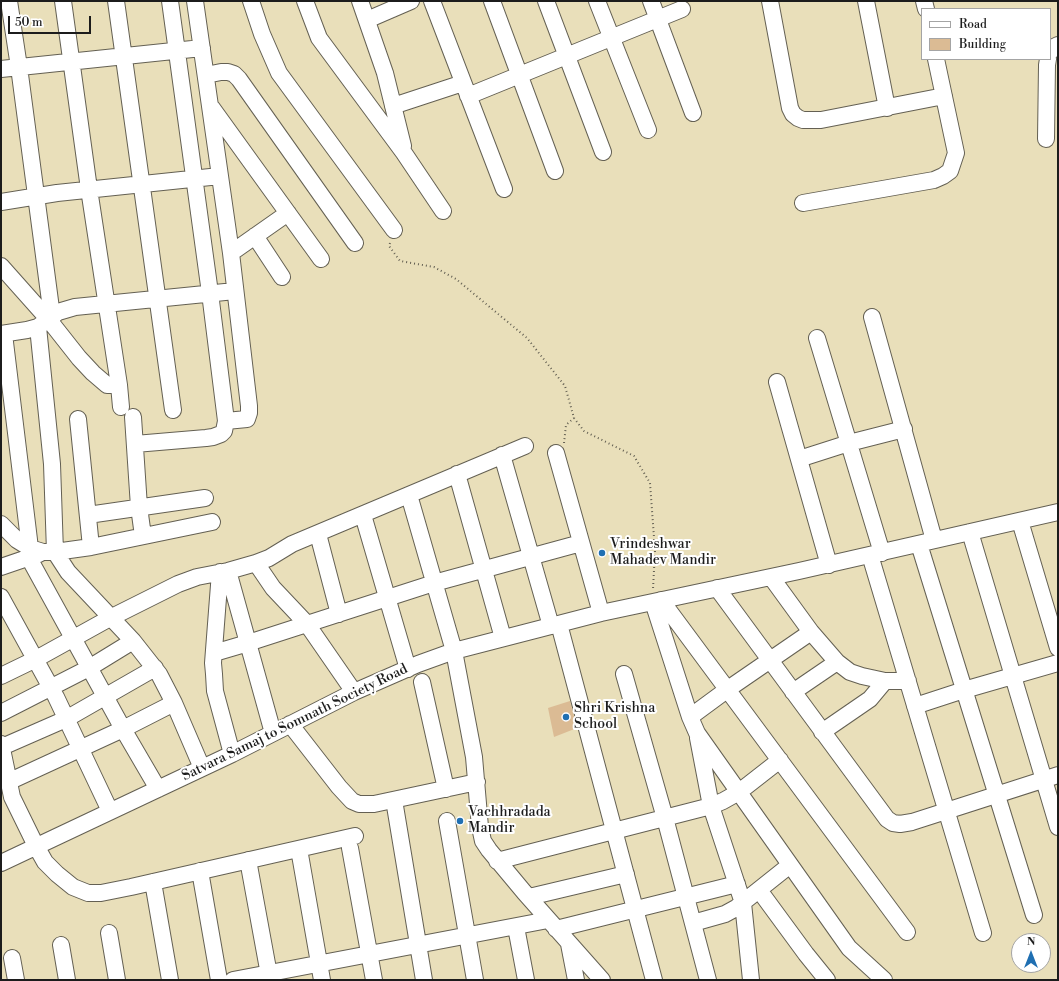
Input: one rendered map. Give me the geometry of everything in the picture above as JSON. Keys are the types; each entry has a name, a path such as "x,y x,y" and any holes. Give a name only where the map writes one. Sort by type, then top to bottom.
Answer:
{"street":[{"path":"9,1 37,196 46,321 52,464 39,552"},
{"path":"63,1 121,407"},
{"path":"116,1 173,410"},
{"path":"135,444 213,437 224,431 226,421 195,178 170,1"},
{"path":"195,1 231,253 250,412 247,419 239,421 226,421"},
{"path":"251,1 262,34 279,73 394,230"},
{"path":"305,1 319,38 404,153 443,211"},
{"path":"360,1 385,73 404,153"},
{"path":"367,20 411,1"},
{"path":"432,1 504,189"},
{"path":"492,1 555,171"},
{"path":"546,1 603,152"},
{"path":"597,1 648,130"},
{"path":"651,1 693,113"},
{"path":"770,1 790,108 793,114 803,120 822,120 944,96"},
{"path":"866,1 887,108"},
{"path":"393,106 519,75 682,9"},
{"path":"1,69 202,48"},
{"path":"804,203 934,180 943,176 950,170 956,153 936,60"},
{"path":"1046,139 1048,60"},
{"path":"206,75 228,72 234,74 239,79 355,243"},
{"path":"211,106 321,259"},
{"path":"1,202 89,189 220,176"},
{"path":"231,253 288,213"},
{"path":"255,236 282,277"},
{"path":"1,266 46,321 93,373 107,385 119,385"},
{"path":"158,789 73,639 39,552 2,334 27,330 66,309 235,290"},
{"path":"872,317 904,429 927,542 964,690 1034,915"},
{"path":"817,338 849,443 908,681 983,933"},
{"path":"777,382 829,565"},
{"path":"133,417 139,507 143,536"},
{"path":"78,419 91,547"},
{"path":"799,459 849,443 904,429"},
{"path":"1,676 178,584 197,577 224,572 269,558 292,544 525,446"},
{"path":"556,453 601,613"},
{"path":"502,455 531,556 555,625 615,831 654,980"},
{"path":"457,474 503,638"},
{"path":"409,495 454,651 474,757 480,827 483,841 497,861 602,980"},
{"path":"88,515 205,498"},
{"name":"Satvara Samaj to Somnath Society Road","path":"1,863 232,754 354,692 454,651 601,613 829,565 1058,512"},
{"path":"363,515 408,669"},
{"path":"1020,521 1058,648"},
{"path":"1,567 39,552 91,547 212,522"},
{"path":"1,524 17,540 39,552 68,572 133,641 155,668 174,703 202,768"},
{"path":"970,532 1013,676 1051,777 1058,826"},
{"path":"318,534 339,614"},
{"path":"214,653 434,583 581,543"},
{"path":"256,562 273,588 308,624 354,692"},
{"path":"224,572 248,643 273,733"},
{"path":"224,572 213,663 216,691 232,754"},
{"path":"771,577 811,632 837,662 850,672 885,681 908,681"},
{"path":"717,588 887,819 893,823 900,824 912,822 1051,777"},
{"path":"1,597 51,688 110,811"},
{"path":"657,601 728,689 907,932"},
{"path":"657,601 690,717 697,733 849,948 884,980"},
{"path":"690,717 811,632"},
{"path":"1,712 89,668 133,641"},
{"path":"793,692 837,662"},
{"path":"915,706 964,690 1058,663"},
{"path":"155,668 66,718 2,745 12,797 45,862 73,887 88,893 153,882 299,849 352,842 374,980"},
{"path":"624,674 665,818 708,980"},
{"path":"822,732 870,699 885,681"},
{"path":"422,682 446,789"},
{"path":"8,782 123,729 174,703"},
{"path":"290,724 339,787 352,801 359,804 374,804 477,782"},
{"path":"697,733 711,806 743,903 751,980"},
{"path":"497,861 711,806 739,792 780,760"},
{"path":"394,800 424,980"},
{"path":"447,821 475,980"},
{"path":"299,849 322,980"},
{"path":"248,860 269,977"},
{"path":"693,923 725,914 743,903 790,865"},
{"path":"200,872 219,980"},
{"path":"528,897 626,874"},
{"path":"153,882 170,980"},
{"path":"233,980 269,977 320,964 516,927 552,925 636,909 737,884"},
{"path":"759,890 827,980"},
{"path":"516,927 526,980"},
{"path":"109,933 117,980"},
{"path":"569,944 576,980"},
{"path":"61,945 67,980"},
{"path":"12,958 16,980"}],"path":[{"path":"394,230 389,246 400,261 434,268 456,279 527,338 565,386 574,418 584,431 634,456 650,483 657,601"},
{"path":"556,453 564,443 566,425 574,418"}],"building":[{"name":"Shri Krishna School","path":"570,701 577,728 554,737 548,708"}],"place":[{"name":"Vrindeshwar Mahadev Mandir","path":"602,553"},
{"name":"Shri Krishna School","path":"566,717"},
{"name":"Vachhradada Mandir","path":"460,821"}]}
